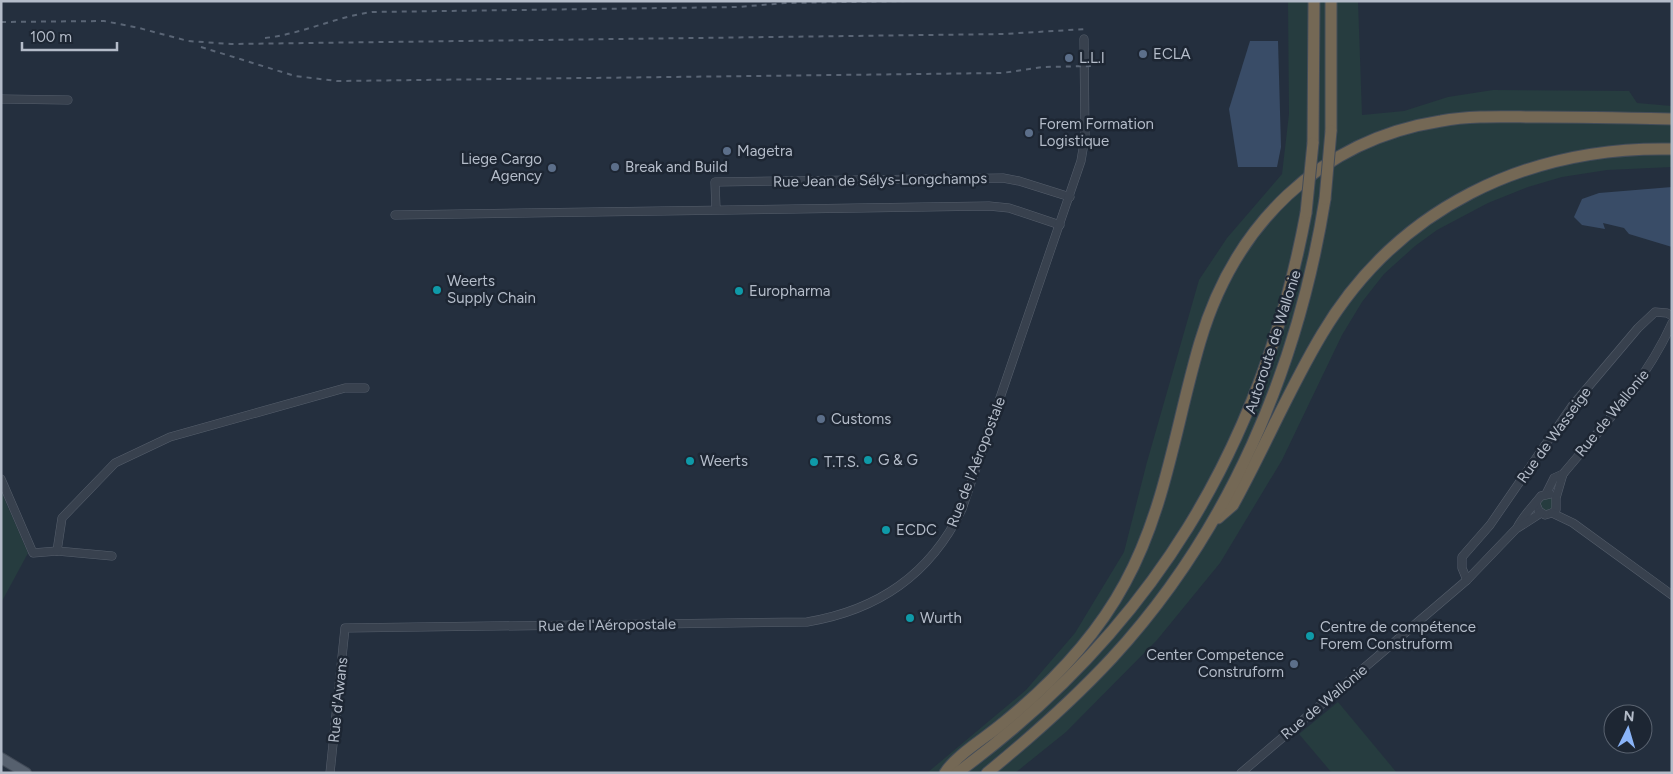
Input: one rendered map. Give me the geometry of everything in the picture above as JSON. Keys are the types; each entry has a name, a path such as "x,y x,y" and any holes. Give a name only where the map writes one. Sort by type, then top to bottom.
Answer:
{"highway":[{"name":"Autoroute de Wallonie","path":"957,773 1019,725 1075,673 1126,615 1175,550 1231,450 1262,380 1288,298 1306,213 1313,143 1314,1"},
{"name":"Autoroute de Wallonie","path":"987,773 1058,712 1113,656 1166,592 1210,526 1248,457 1277,386 1310,276 1325,199 1331,131 1331,2"},
{"path":"945,773 1048,682 1086,642 1111,608 1140,554 1156,514 1198,346 1216,294 1243,245 1262,221 1297,186 1323,165 1383,135 1442,120 1501,116 1672,119"},
{"path":"1210,526 1233,505 1308,360 1341,306 1375,265 1402,239 1458,199 1507,176 1536,165 1596,152 1672,149"}],"main road":[{"path":"1,758 26,773"}],"street":[{"name":"Rue de l'Aéropostale","path":"346,628 807,622 853,611 880,599 919,571 938,550 956,522 1070,197 1084,149 1084,38"},
{"path":"1,99 68,100"},
{"name":"Rue Jean de Sélys-Longchamps","path":"716,209 715,182 1003,178 1070,197"},
{"name":"Rue Jean de Sélys-Longchamps","path":"395,215 989,206 1009,208 1060,225"},
{"name":"Rue de Wasseige","path":"1467,580 1462,568 1462,557 1490,525 1572,406 1638,328 1655,312 1667,313 1672,316"},
{"name":"Rue de Wallonie","path":"1552,514 1563,474 1635,388 1654,360 1672,322"},
{"path":"57,551 62,518 115,463 170,437 345,388 365,388"},
{"name":"Rue de Wallonie","path":"1241,773 1467,580 1516,529 1526,513 1536,504 1538,498 1546,494 1554,478 1563,474"},
{"path":"1,480 33,553 57,551 112,556"},
{"path":"1546,494 1556,502 1573,523"},
{"path":"1536,504 1541,513 1552,514 1573,523 1672,595"},
{"name":"Rue de Wallonie","path":"1516,529 1541,513"},
{"name":"Rue d'Awans","path":"330,773 346,628"}],"green space":[{"path":"1288,1 1358,1 1362,115 1404,111 1448,97 1493,90 1629,91 1637,103 1672,106 1672,167 1607,170 1562,177 1528,187 1488,203 1437,230 1415,246 1384,274 1362,302 1342,335 1282,460 1220,563 1157,640 1066,732 1015,773 927,773 1026,690 1075,633 1124,552 1147,462 1199,280 1227,238 1282,174 1289,114"},
{"path":"1,491 28,553 1,603"},
{"path":"1547,497 1552,499 1554,504 1552,509 1547,511 1542,509 1540,504 1542,499"},
{"path":"1338,702 1397,773 1332,773 1299,734"}],"water":[{"path":"1250,41 1278,41 1281,147 1277,167 1238,167 1229,109"},
{"path":"1672,187 1672,247 1629,234 1624,228 1603,223 1605,229 1582,225 1574,217 1582,199 1599,193"}],"railway":[{"path":"265,38 292,33 358,14 372,12 738,7 785,3 913,1"},
{"path":"1,22 104,21 188,41 231,44 1004,34 1086,29"},
{"path":"201,47 295,76 337,81 1002,73 1043,67 1093,66"}],"place":[{"name":"ECLA","path":"1143,54"},
{"name":"L.L.I","path":"1069,58"},
{"name":"Forem Formation Logistique","path":"1029,133"},
{"name":"Magetra","path":"727,151"},
{"name":"Break and Build","path":"615,167"},
{"name":"Liege Cargo Agency","path":"552,168"},
{"name":"Weerts Supply Chain","path":"437,290"},
{"name":"Europharma","path":"739,291"},
{"name":"Customs","path":"821,419"},
{"name":"G & G","path":"868,460"},
{"name":"Weerts","path":"690,461"},
{"name":"T.T.S.","path":"814,462"},
{"name":"ECDC","path":"886,530"},
{"name":"Wurth","path":"910,618"},
{"name":"Centre de compétence Forem Construform","path":"1310,636"},
{"name":"Center Competence Construform","path":"1294,664"}]}
